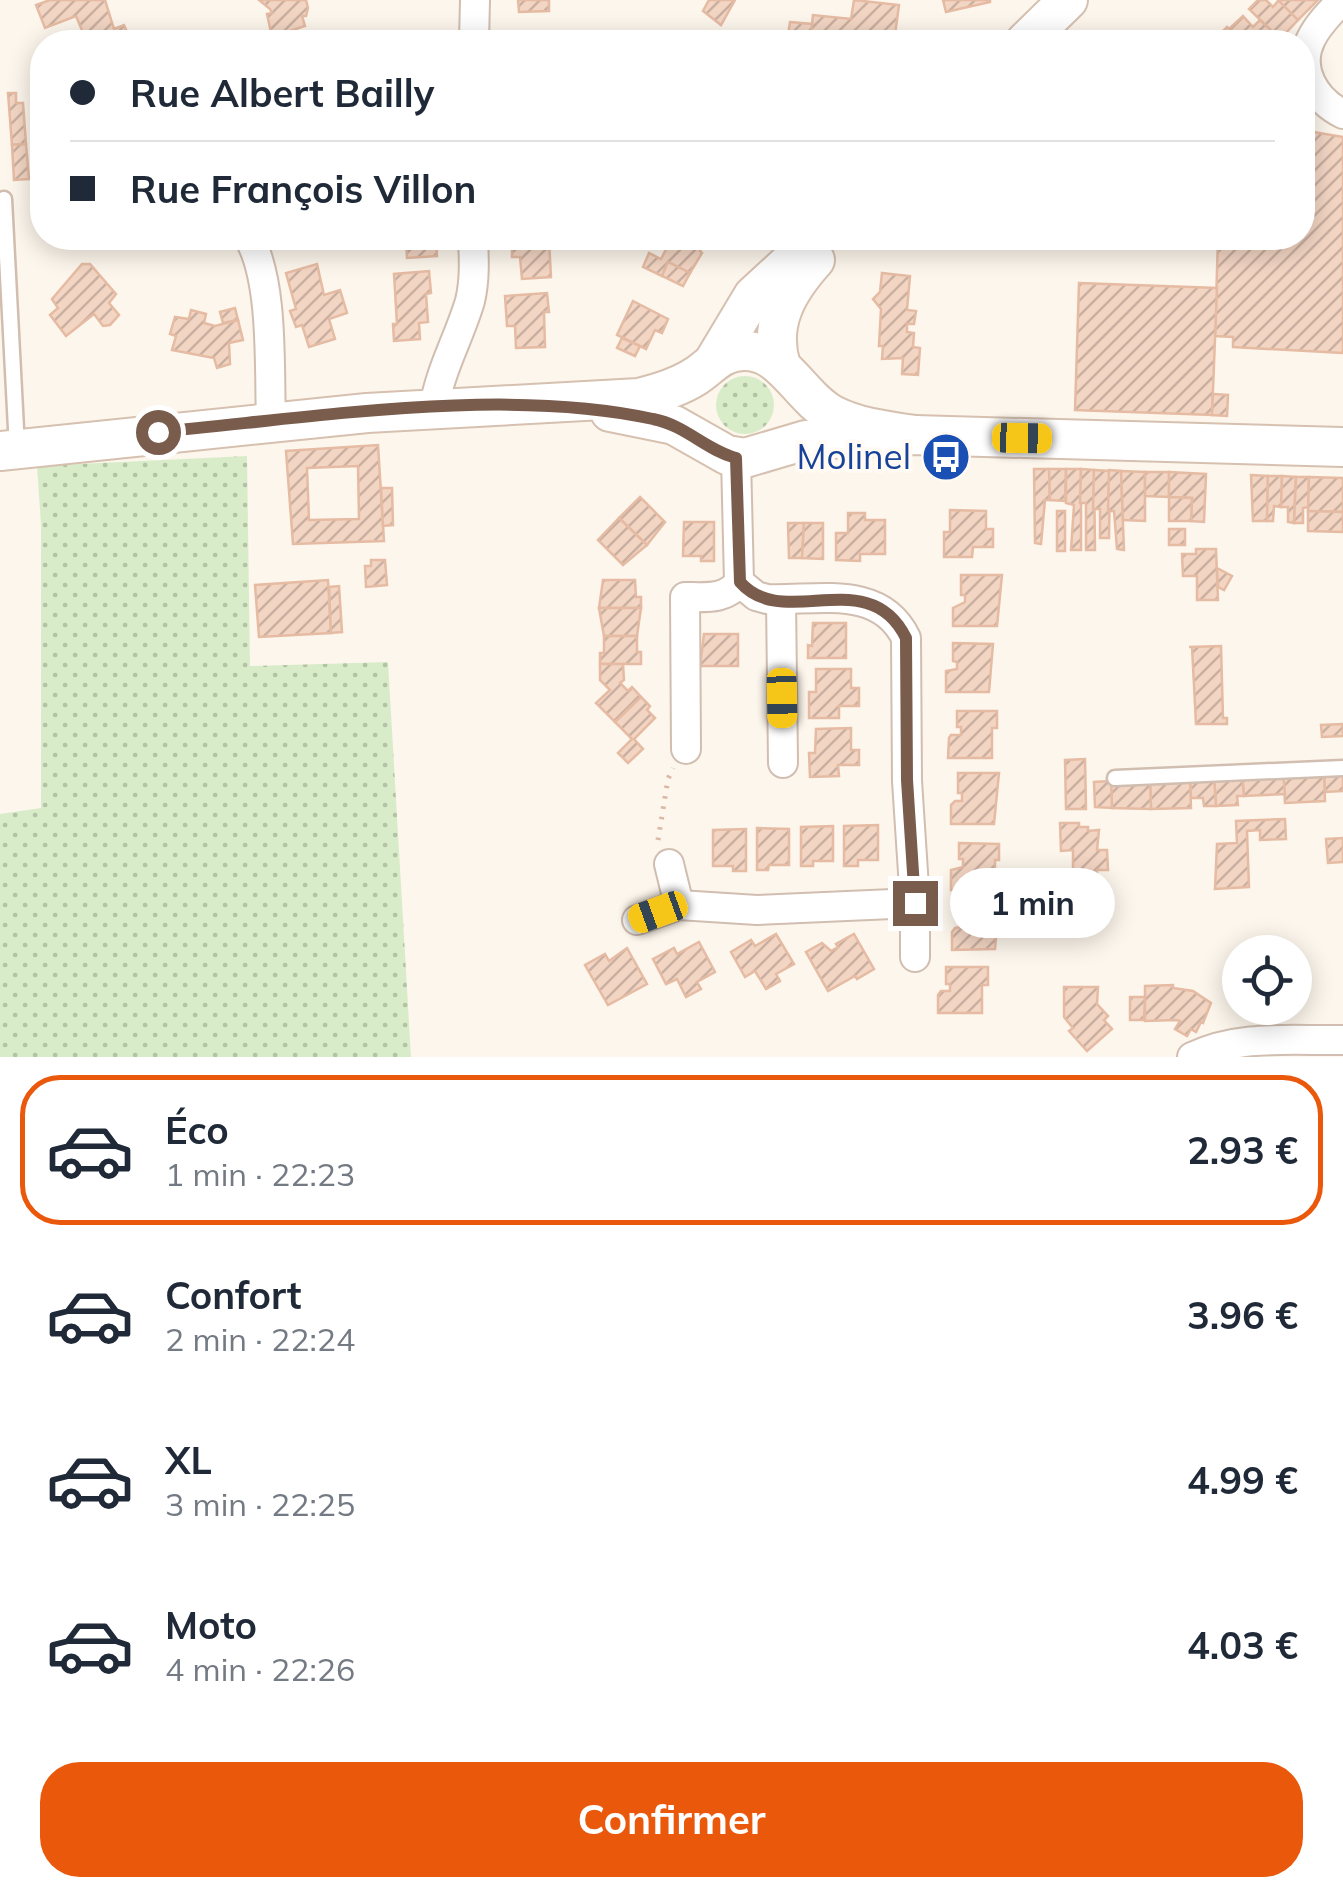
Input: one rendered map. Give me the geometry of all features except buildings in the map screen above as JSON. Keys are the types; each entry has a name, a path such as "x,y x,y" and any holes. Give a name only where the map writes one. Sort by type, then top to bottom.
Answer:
{"main road":[{"path":"1035,30 1056,4"},
{"path":"723,452 696,427 692,412 694,387 753,296 803,250"},
{"path":"779,446 797,418 799,400 777,340 782,307 797,280 823,250"},
{"path":"8,450 434,408 640,398 675,387 732,352 752,351 771,358 820,406 844,420 915,435"},
{"path":"546,405 660,420 723,452 763,455 779,446 817,439 915,435 1343,447"}],"street":[{"path":"474,30 475,0"},
{"path":"1315,34 1342,0"},
{"path":"1315,89 1324,102 1343,114"},
{"path":"255,250 265,286 272,422"},
{"path":"434,408 443,371 470,299 474,250"},
{"path":"723,452 740,582 756,596 871,603 898,620 906,638 907,780 915,957"},
{"path":"686,749 685,597 719,596 732,591 740,582"},
{"path":"781,600 782,763"},
{"path":"670,864 679,905"},
{"path":"636,920 679,905 772,910 915,903"},
{"path":"1192,1057 1242,1041 1343,1040"}],"lane":[{"path":"4,198 8,450"},
{"path":"1115,778 1343,768"}],"path":[{"path":"670,864 657,849 660,826 668,779 686,749"}],"green space":[{"path":"745,376 765,385 774,405 765,425 745,434 725,425 716,405 725,385"},
{"path":"247,456 250,666 388,662 411,1057 0,1057 0,814 41,808 41,524 37,466"}],"place":[{"name":"Molinel","path":"946,457"}],"route":[{"path":"158,432 434,408 546,405 660,420 736,458 740,582 746,590 767,599 871,603 898,620 906,638 907,780 915,903"}]}
